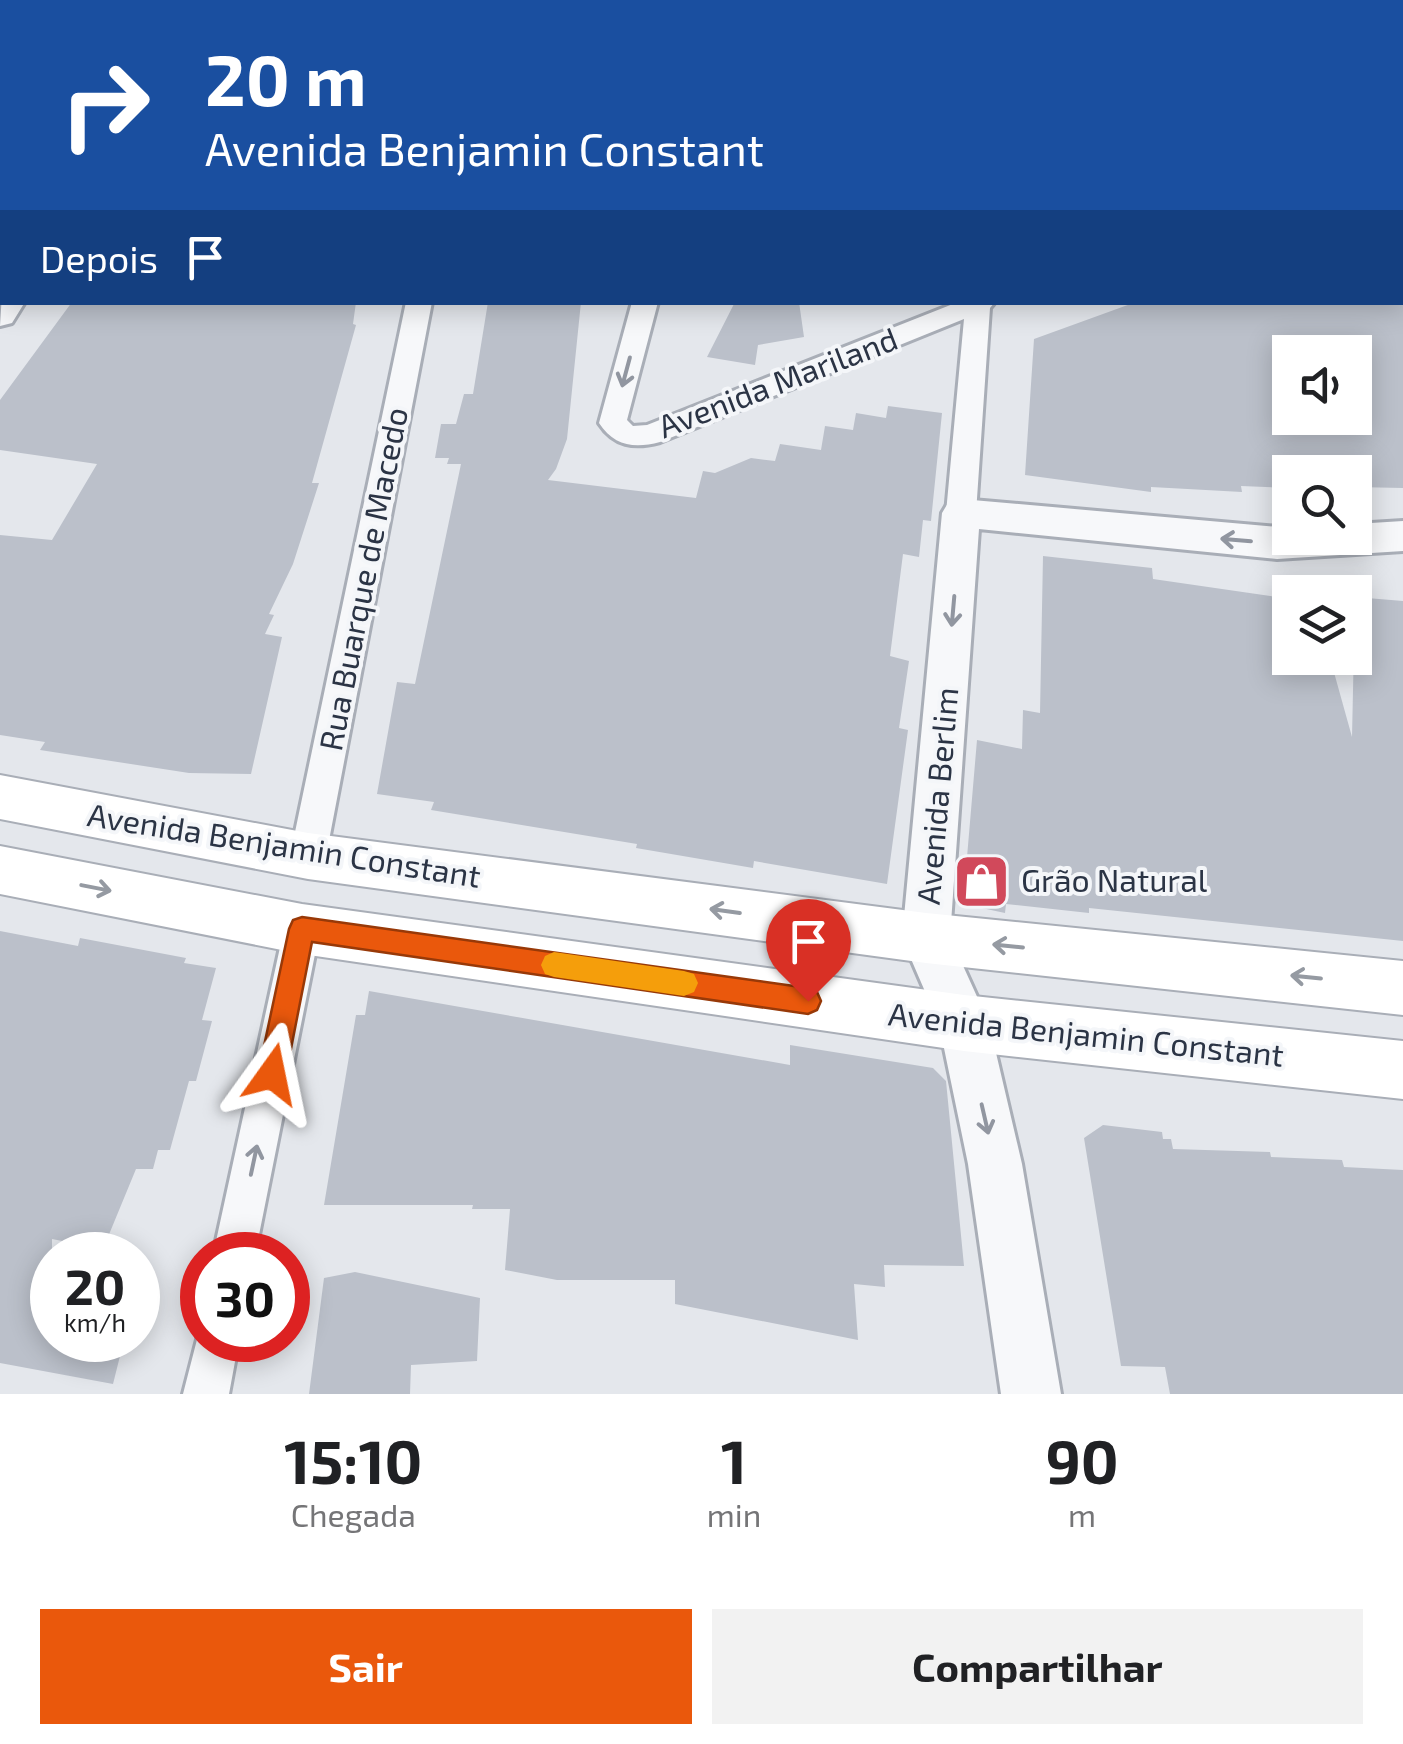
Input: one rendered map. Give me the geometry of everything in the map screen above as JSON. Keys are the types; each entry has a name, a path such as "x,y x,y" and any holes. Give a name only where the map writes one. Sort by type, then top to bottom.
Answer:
{"main road":[{"name":"Avenida Benjamin Constant","path":"0,797 308,856 926,938 1403,988"},
{"name":"Avenida Benjamin Constant","path":"0,870 302,929 964,1024 1403,1070"}],"street":[{"name":"Rua Buarque de Macedo","path":"308,856 419,305"},
{"name":"Avenida Mariland","path":"644,305 613,423 627,436 650,435 976,305"},
{"name":"Avenida Berlim","path":"981,305 926,938 964,1024 995,1164 1031,1394"},
{"path":"962,514 1277,544 1403,536"},
{"path":"239,1232 302,929"},
{"path":"206,1394 213,1362"}],"building":[{"path":"70,305 356,305 356,325 312,483 319,483 293,564 269,614 274,615 265,634 282,637 251,774 189,773 40,750 45,742 0,735 0,535 52,540 97,464 0,450 0,400"},
{"path":"488,305 581,305 567,439 548,480 696,498 703,471 715,473 751,458 775,461 780,444 821,450 825,426 853,430 856,413 886,418 888,406 942,413 931,521 923,520 919,557 903,554 890,656 909,661 899,728 908,730 887,884 754,861 753,868 636,848 637,844 431,810 434,802 377,794 397,682 415,684 461,464 447,464 449,458 435,458 441,424 456,424 464,394 473,394"},
{"path":"733,305 799,305 804,337 758,345 755,365 707,357"},
{"path":"1128,305 1403,305 1403,488 1372,487 1372,455 1272,455 1272,487 1241,486 1242,492 1151,487 1151,492 1025,475 1034,339"},
{"path":"1043,556 1152,568 1153,579 1272,596 1272,675 1335,675 1352,737 1353,675 1372,675 1372,598 1403,601 1403,941 1089,908 1089,913 1006,904 1005,913 963,904 977,740 1022,749 1023,710 1040,713"},
{"path":"0,931 78,946 80,938 186,958 184,963 216,968 202,1020 212,1021 196,1081 189,1081 170,1150 158,1150 153,1169 136,1169 110,1232 30,1232 30,1362 118,1362 113,1384 0,1363"},
{"path":"369,991 790,1065 790,1045 933,1068 946,1081 964,1266 884,1265 885,1287 854,1284 858,1340 675,1304 675,1280 557,1280 505,1270 510,1209 472,1209 473,1205 324,1205 356,1015 365,1015"},
{"path":"1103,1125 1162,1132 1163,1139 1171,1139 1173,1149 1270,1152 1271,1157 1342,1160 1344,1167 1403,1170 1403,1394 1170,1394 1165,1367 1121,1366 1084,1138"},
{"path":"355,1272 480,1298 477,1361 411,1365 410,1394 309,1394 324,1278"}],"slow traffic":[{"path":"554,965 684,983"}],"place":[{"name":"Grão Natural","path":"982,881"}],"route":[{"path":"272,1074 302,929 808,1001"}]}
